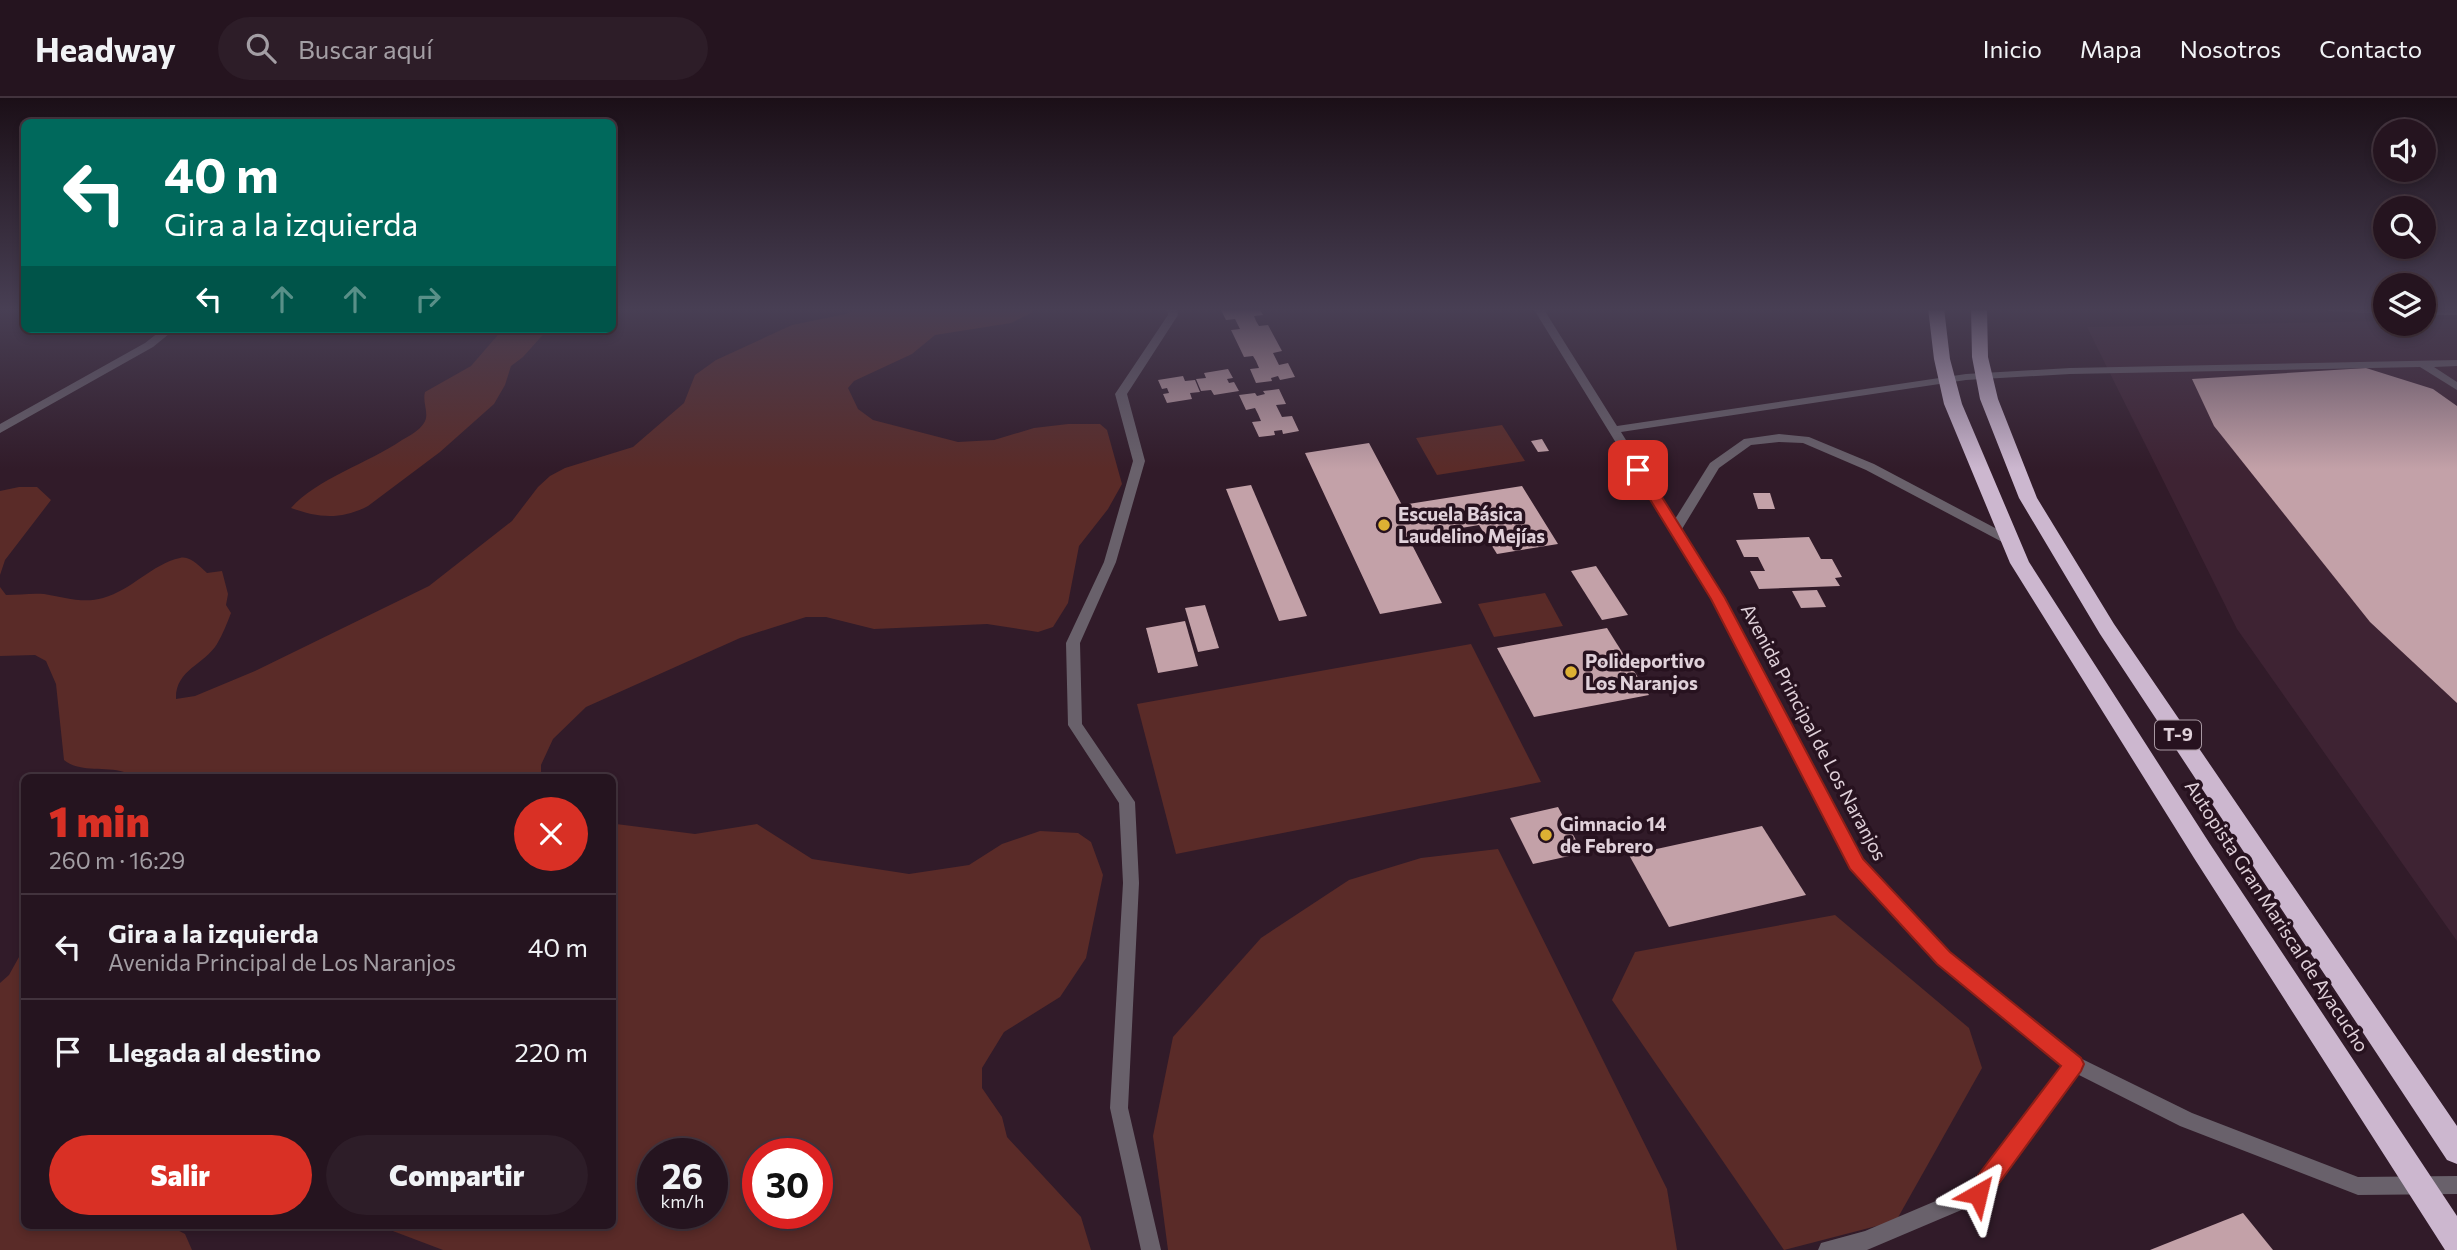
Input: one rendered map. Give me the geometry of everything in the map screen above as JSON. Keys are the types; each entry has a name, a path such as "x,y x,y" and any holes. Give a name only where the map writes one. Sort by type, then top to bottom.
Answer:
{"highway":[{"name":"Autopista Gran Mariscal de Ayacucho","path":"1945,362 1953,404 2020,564 2180,817 2457,1242"},
{"name":"Autopista Gran Mariscal de Ayacucho","path":"1981,362 1989,399 2028,498 2100,617 2457,1150"}],"street":[{"path":"0,429 119,362"},
{"path":"1142,362 1121,394 1139,461 1110,562 1073,643 1075,725 1127,803 1131,883 1119,1108 1151,1250"},
{"name":"Avenida Principal de Los Naranjos","path":"1571,362 1718,598 1857,864 1944,958 2074,1064 2186,1120 2358,1186 2457,1185"},
{"path":"1614,430 1966,377 2082,371 2457,363"},
{"path":"2424,365 2457,387"},
{"path":"1675,530 1714,466 1748,442 1779,438 1805,440 1870,467 2011,541"},
{"path":"1828,1250 1866,1241 1978,1194 2074,1064"}],"shaded area":[{"path":"475,362 517,362 511,366 505,385 494,404 440,452 358,511 330,516 291,508 314,488 417,431 426,420 425,392"},
{"path":"714,362 895,362 854,381 848,388 858,409 873,420 958,442 994,440 1034,428 1100,424 1107,430 1122,484 1108,509 1079,546 1068,603 1053,627 1038,632 987,624 874,629 826,617 806,617 740,638 586,707 553,739 541,765 541,774 124,774 116,770 77,767 64,760 56,684 46,661 35,655 0,656 0,587 6,595 39,594 96,600 123,589 170,561 187,558 207,573 222,571 228,594 226,605 231,613 217,644 180,681 176,699 195,696 255,671 429,586 512,521 550,476 565,468 633,447 684,403 695,375"},
{"path":"2104,362 2457,362 2457,941 2237,629"},
{"path":"1502,425 1525,461 1437,475 1416,438"},
{"path":"37,487 51,500 5,560 0,575 0,491"},
{"path":"1545,593 1563,626 1494,637 1478,604"},
{"path":"1471,644 1541,782 1176,854 1137,704"},
{"path":"616,824 695,834 757,824 812,859 909,874 969,865 1002,844 1040,831 1078,833 1091,842 1103,875 1086,958 1060,997 1004,1032 982,1068 982,1088 1002,1117 1007,1137 1081,1217 1091,1250 443,1250 388,1229 616,1229"},
{"path":"1498,849 1667,1189 1677,1250 1168,1250 1153,1136 1173,1037 1261,938 1349,880 1421,858"},
{"path":"1835,915 1969,1028 1982,1068 1896,1221 1784,1250 1612,1000 1635,952"},
{"path":"21,953 21,1229 176,1229 185,1234 192,1250 0,1250 0,983 9,975"}],"building":[{"path":"1256,362 1277,362 1279,365 1288,363 1295,377 1280,380 1278,376 1271,378 1272,381 1256,383 1250,369 1259,368"},
{"path":"2366,368 2433,389 2457,406 2457,703 2370,622 2214,426 2192,379"},
{"path":"1228,369 1233,378 1227,379 1229,383 1234,382 1239,391 1214,395 1211,390 1201,391 1196,379 1206,378 1204,373"},
{"path":"1183,376 1185,381 1195,380 1200,392 1190,393 1192,399 1167,403 1163,394 1169,393 1167,388 1162,389 1158,380"},
{"path":"1279,389 1286,404 1276,405 1282,417 1292,416 1299,431 1283,434 1282,430 1274,431 1275,435 1259,437 1252,422 1261,421 1258,414 1255,408 1246,410 1239,395 1255,393 1257,396 1265,394 1263,391"},
{"path":"1542,439 1549,451 1538,452 1531,441"},
{"path":"1369,443 1402,505 1522,486 1558,544 1497,554 1479,525 1408,537 1442,603 1380,614 1305,453"},
{"path":"1251,485 1307,616 1279,621 1226,489"},
{"path":"1753,493 1770,493 1775,509 1758,509"},
{"path":"1809,537 1821,559 1832,559 1842,577 1835,578 1840,586 1759,589 1750,571 1765,571 1758,557 1744,557 1736,540"},
{"path":"1596,566 1628,615 1602,620 1571,571"},
{"path":"1817,590 1826,607 1801,608 1792,591"},
{"path":"1205,605 1219,648 1198,652 1185,608"},
{"path":"1185,621 1198,666 1158,673 1146,628"},
{"path":"1607,628 1649,695 1534,717 1497,648"},
{"name":"Gimnacio 14 de Febrero","path":"1558,807 1583,853 1533,864 1510,818"},
{"path":"1762,826 1806,895 1669,927 1629,855"},
{"path":"2243,1213 2273,1250 2150,1250"}],"place":[{"name":"Escuela Básica Laudelino Mejías","path":"1384,525"},
{"name":"Polideportivo Los Naranjos","path":"1571,672"},
{"name":"Gimnacio 14 de Febrero","path":"1546,835"}],"route":[{"path":"1638,470 1718,598 1857,864 1944,958 2074,1064 1978,1194"}]}
